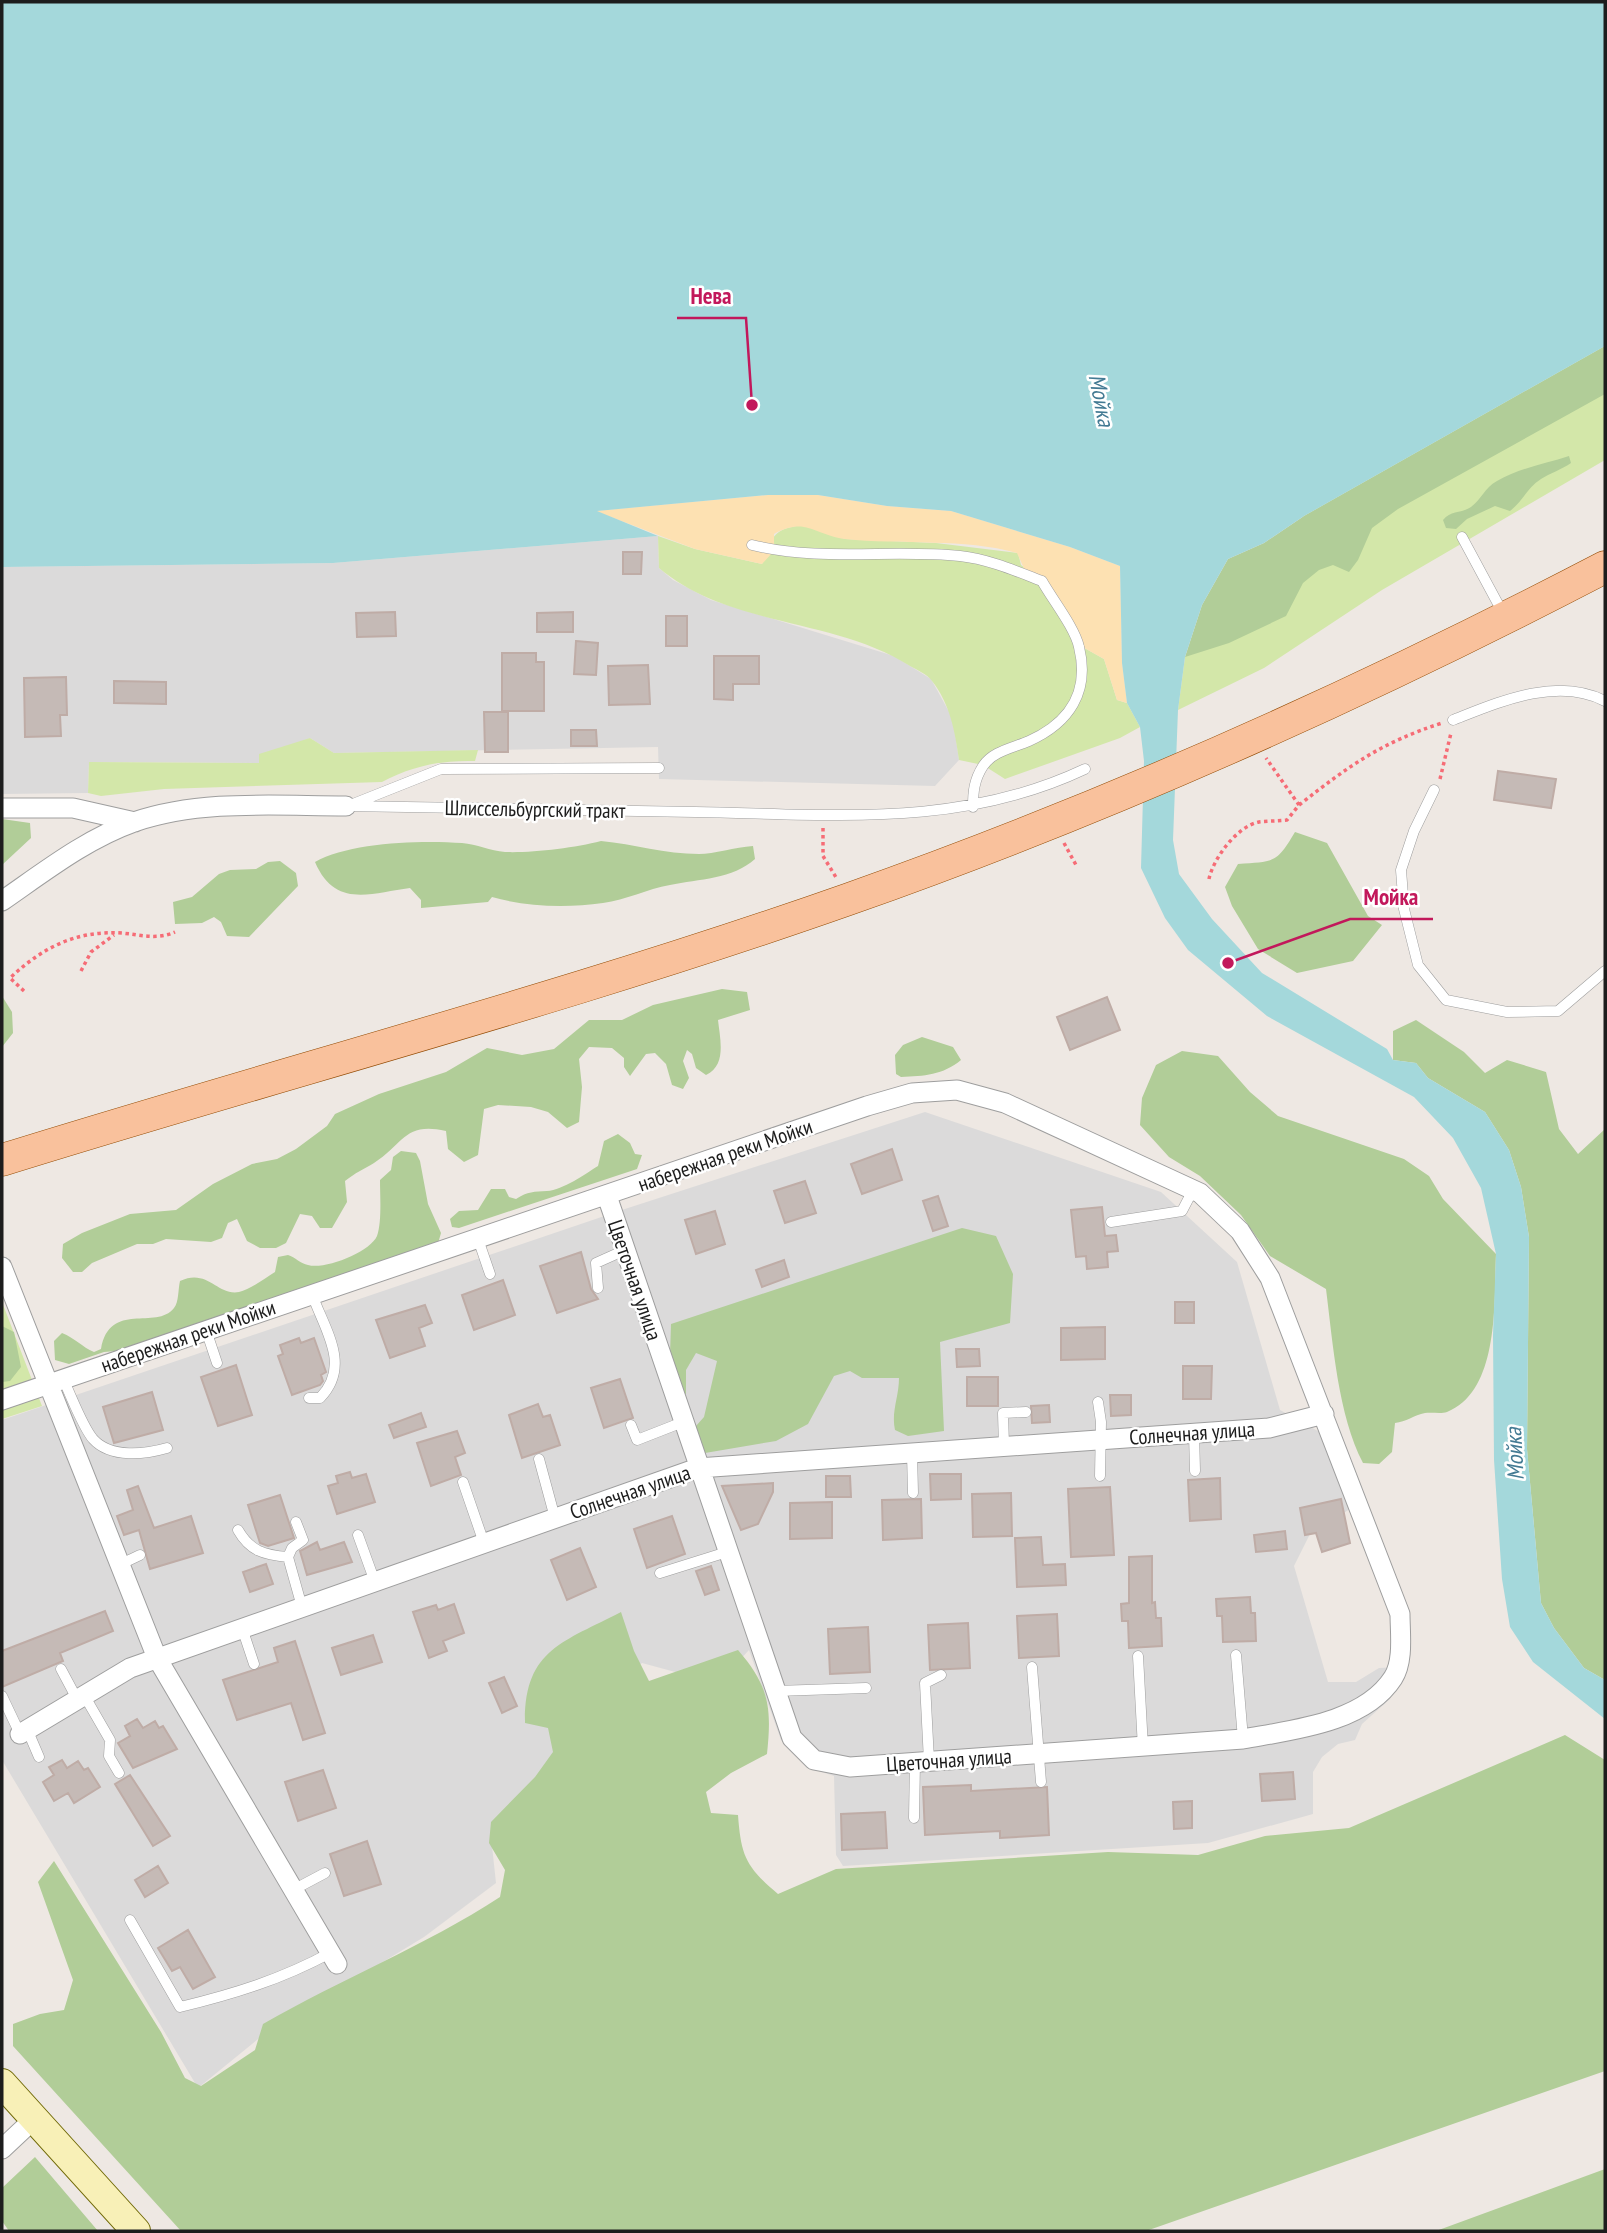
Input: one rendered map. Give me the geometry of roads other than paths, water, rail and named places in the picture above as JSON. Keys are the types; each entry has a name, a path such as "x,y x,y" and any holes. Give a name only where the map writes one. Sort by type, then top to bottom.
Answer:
{"main road":[{"path":"2,1160 635,971 848,899 1076,812 1253,749 1605,566"},
{"path":"2,2083 136,2231"}],"street":[{"name":"Шлиссельбургский тракт","path":"2,901 77,850 135,822 191,810 246,805 346,806"},
{"path":"2,808 73,808 135,822"},
{"name":"набережная реки Мойки","path":"2,1400 867,1106 912,1093 957,1090 1005,1103 1193,1190 1240,1231 1270,1278 1324,1414"},
{"name":"Цветочная улица","path":"607,1196 792,1738 814,1760 850,1767 1243,1739 1297,1729 1351,1712 1378,1695 1395,1676 1401,1645 1400,1614 1324,1414"},
{"path":"2,1268 54,1381 119,1565 157,1658 333,1958"},
{"name":"Солнечная улица","path":"23,1732 130,1668 698,1468 1269,1428 1324,1414"},
{"path":"2,2149 34,2119"}],"lane":[{"path":"1462,537 1506,618"},
{"path":"752,545 782,552 822,555 961,556 1042,581 1079,645 1081,677 1078,700 1059,723 1030,740 998,752 983,765 973,786 973,807"},
{"path":"1453,720 1504,700 1557,690 1605,701"},
{"path":"346,806 441,769 659,768"},
{"name":"Шлиссельбургский тракт","path":"346,806 881,816 973,807 1042,788 1085,769"},
{"path":"1434,790 1414,831 1401,870 1404,909 1419,965 1446,1000 1507,1012 1558,1011 1605,971"},
{"path":"1111,1222 1182,1211 1193,1190"},
{"path":"478,1239 490,1274"},
{"path":"598,1287 596,1263 625,1250"},
{"path":"309,1398 320,1398 328,1390 336,1362 329,1332 312,1294"},
{"path":"206,1330 217,1363"},
{"path":"54,1381 93,1439 108,1448 143,1455 167,1448"},
{"path":"1098,1402 1101,1422 1100,1476"},
{"path":"1004,1446 1003,1413 1026,1412"},
{"path":"631,1425 637,1440 683,1422"},
{"path":"1194,1433 1195,1471"},
{"path":"912,1453 913,1493"},
{"path":"538,1459 555,1518"},
{"path":"463,1482 484,1543"},
{"path":"296,1522 303,1540 292,1548 288,1557 302,1607"},
{"path":"238,1530 246,1544 265,1555 288,1557"},
{"path":"358,1535 374,1582"},
{"path":"660,1573 727,1552"},
{"path":"119,1565 140,1555"},
{"path":"242,1628 254,1664"},
{"path":"1236,1655 1243,1739"},
{"path":"1138,1656 1143,1748"},
{"path":"1032,1667 1041,1754 1041,1782"},
{"path":"61,1669 110,1740 108,1756 119,1773"},
{"path":"914,1818 922,1761 925,1683 941,1675"},
{"path":"776,1691 866,1688"},
{"path":"2,1696 38,1756"},
{"path":"293,1890 325,1873"},
{"path":"130,1920 180,2007 249,1990 333,1958"}],"water":[{"path":"2,2 1605,2 1605,346 1304,516 1264,543 1228,559 1202,605 1185,657 1178,710 1173,840 1179,874 1212,919 1262,973 1387,1049 1393,1060 1416,1063 1428,1078 1485,1112 1509,1150 1521,1187 1529,1237 1527,1449 1541,1603 1554,1628 1584,1668 1605,1680 1605,1719 1533,1662 1510,1627 1502,1579 1494,1460 1493,1335 1496,1254 1481,1188 1453,1138 1414,1097 1267,1016 1188,950 1165,918 1141,868 1144,761 1140,727 1127,703 1122,663 1120,566 1070,547 951,511 887,506 818,495 768,495 597,511 658,536 333,563 2,567"}],"place":[{"name":"Нева","path":"752,405"},
{"name":"Мойка","path":"1228,963"}]}
